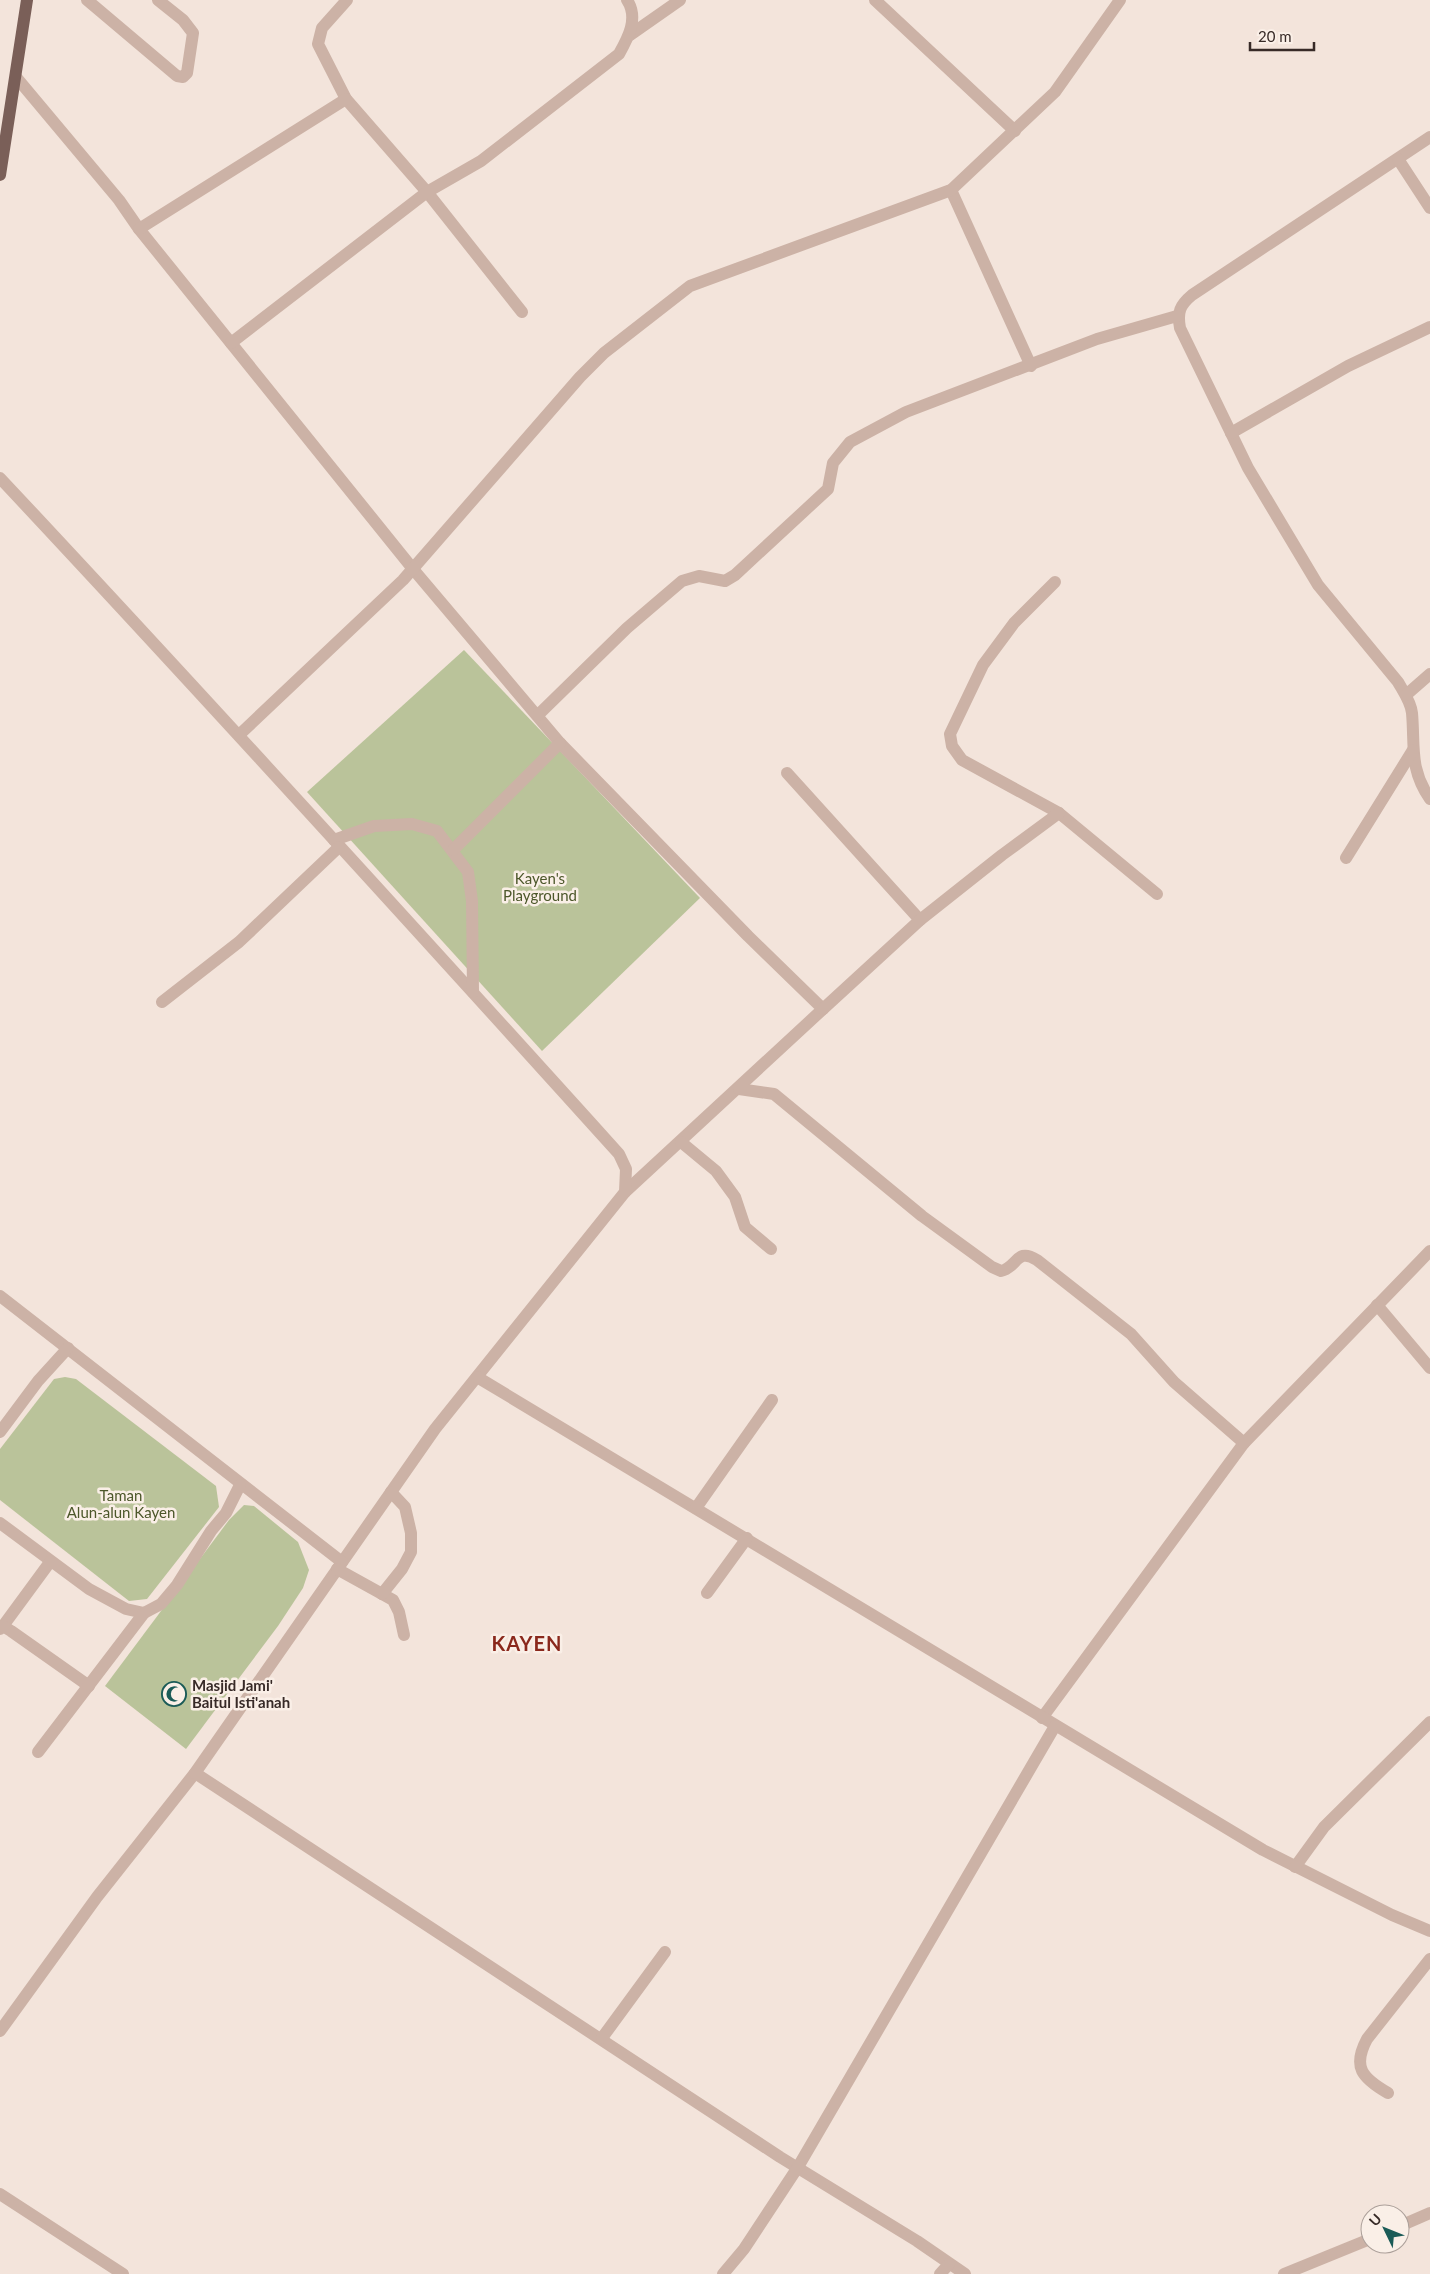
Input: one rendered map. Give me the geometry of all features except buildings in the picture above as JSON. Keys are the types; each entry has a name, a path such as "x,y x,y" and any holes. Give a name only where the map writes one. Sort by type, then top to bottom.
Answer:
{"main road":[{"path":"0,175 27,0"}],"street":[{"path":"87,0 177,76 183,77 187,73 193,34 183,20 158,0"},
{"path":"347,0 322,28 318,44 346,99 427,192 522,312"},
{"path":"231,342 427,192 481,161 619,54 630,35 631,6 627,0"},
{"path":"630,35 680,0"},
{"path":"875,0 1015,131"},
{"path":"239,736 413,569 586,371 604,353 690,286 951,190 1056,92 1120,0"},
{"path":"16,77 119,200 139,229 413,569 560,743 748,936 823,1009"},
{"path":"139,229 346,99"},
{"path":"1430,138 1192,295 1181,304 1177,316 1180,328 1248,468 1318,585 1398,682 1406,695 1412,712 1414,767 1419,782 1430,799"},
{"path":"1398,159 1430,208"},
{"path":"951,190 1030,366"},
{"path":"538,715 627,628 682,581 699,576 725,581 735,575 828,489 833,463 850,442 906,412 1097,339 1177,316"},
{"path":"1231,433 1348,366 1430,327"},
{"path":"0,478 239,736 618,1154 626,1169 625,1192"},
{"path":"1056,582 1014,623 984,665 950,734 952,746 962,760 1059,813 1157,894"},
{"path":"1406,695 1430,674"},
{"path":"453,850 560,743"},
{"path":"1346,858 1413,750"},
{"path":"787,773 920,920"},
{"path":"0,2031 97,1897 195,1773 435,1429 625,1192 739,1089 920,920 1059,813"},
{"path":"162,1002 239,942 336,843 374,826 412,824 436,831 453,850 468,872 472,901 473,992"},
{"path":"739,1089 774,1094 922,1216 992,1267 1001,1272 1008,1270 1022,1256 1029,1255 1037,1260 1131,1334 1174,1382 1244,1443"},
{"path":"681,1142 716,1171 735,1197 744,1228 771,1248"},
{"path":"1042,1718 1244,1443 1430,1252"},
{"path":"0,1296 68,1348 339,1566 393,1600 400,1612 404,1635"},
{"path":"1378,1306 1430,1368"},
{"path":"0,1432 38,1381 68,1348"},
{"path":"476,1377 747,1538 1055,1726 1295,1867 1392,1915 1430,1931"},
{"path":"696,1508 772,1400"},
{"path":"38,1752 144,1613 161,1604 177,1585 211,1531 226,1513 240,1485"},
{"path":"382,1594 402,1570 411,1552 411,1533 405,1506 391,1492"},
{"path":"0,1523 50,1562 89,1589 126,1609 144,1613"},
{"path":"708,1593 747,1538"},
{"path":"50,1562 1,1627 89,1686"},
{"path":"1295,1867 1324,1827 1430,1722"},
{"path":"722,2274 744,2249 798,2167 1055,1726"},
{"path":"195,1773 965,2274"},
{"path":"602,2038 665,1952"},
{"path":"1388,2093 1365,2076 1359,2061 1360,2053 1368,2039 1430,1958"},
{"path":"0,2194 123,2274"},
{"path":"1410,2222 1430,2213"},
{"path":"1284,2274 1360,2243"},
{"path":"940,2274 949,2264"}],"green space":[{"name":"Kayen's Playground","path":"464,650 700,898 542,1051 307,792"},
{"name":"Taman Alun-alun Kayen","path":"65,1377 76,1379 216,1486 219,1507 147,1599 129,1601 0,1500 0,1449 54,1379"},
{"path":"244,1505 254,1506 298,1542 309,1570 303,1588 278,1626 186,1749 105,1686 229,1520"}],"place":[{"name":"Masjid Jami' Baitul Isti'anah","path":"174,1694"}],"district":[{"name":"KAYEN","path":"527,1643"}]}
